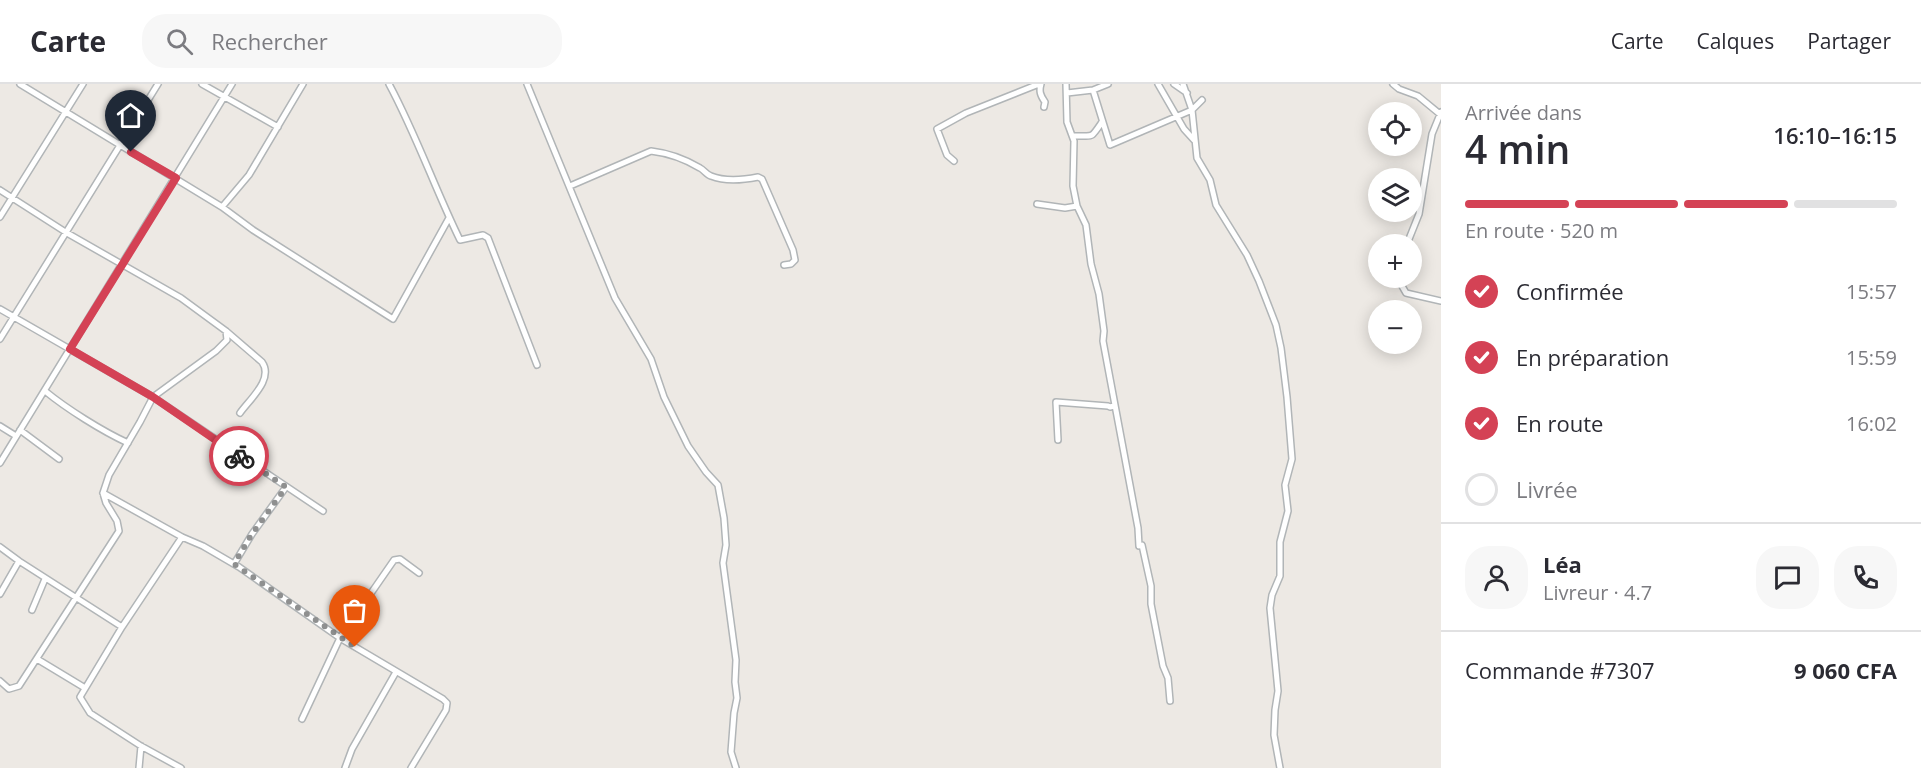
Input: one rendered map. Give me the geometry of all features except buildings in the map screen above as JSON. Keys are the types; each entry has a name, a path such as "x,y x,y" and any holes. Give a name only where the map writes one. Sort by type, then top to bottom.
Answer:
{"street":[{"path":"21,84 222,207 253,230 393,320 449,218"},
{"path":"0,217 83,84"},
{"path":"0,339 158,84"},
{"path":"202,84 278,127"},
{"path":"0,463 232,84"},
{"path":"222,207 249,175 303,84"},
{"path":"389,84 406,116 460,240 483,235 488,238 537,365"},
{"path":"527,84 615,298 651,359 664,397 688,446 718,485 726,545 723,563 736,660 737,698 731,752 736,768"},
{"path":"954,161 947,155 937,129 966,113 1040,84 1041,96 1045,102 1044,107"},
{"path":"1066,84 1067,122 1073,136 1072,169 1077,206 1086,225 1091,264 1099,294 1103,340 1114,406 1139,546 1142,545 1151,585 1151,604 1163,666 1168,678 1170,701"},
{"path":"1067,93 1093,90 1108,84"},
{"path":"1158,84 1184,129 1195,141"},
{"path":"1174,84 1187,93"},
{"path":"1184,84 1192,110 1197,158 1210,180 1216,205 1251,263 1276,325 1281,348 1292,459 1285,485 1288,511 1280,542 1280,576 1272,595 1270,608 1278,691 1274,735 1280,768"},
{"path":"1393,84 1399,89 1418,96 1441,114 1432,134 1419,214 1411,234"},
{"path":"1093,90 1110,145 1192,110 1202,99"},
{"path":"1073,136 1089,138 1102,122"},
{"path":"570,186 651,151 665,152 677,157 700,168 710,176 739,180 758,177 762,179 793,250 795,260 791,264 784,265"},
{"path":"0,189 67,233 181,298 226,331 262,362 267,368 266,377 240,413"},
{"path":"1037,204 1065,208 1077,206"},
{"path":"1403,288 1406,292 1441,301"},
{"path":"0,309 153,397 323,511"},
{"path":"0,681 9,689 19,686 119,531 117,521 103,493 109,475 153,397 216,351 227,340 226,331"},
{"path":"45,391 58,402 128,443"},
{"path":"1058,440 1056,402 1114,406"},
{"path":"0,426 16,436"},
{"path":"20,430 58,459"},
{"path":"234,564 252,534 286,487"},
{"path":"103,493 234,564 340,638 447,703 446,710 411,768"},
{"path":"181,768 141,746 90,713 80,697 122,627 182,537"},
{"path":"0,547 45,579 122,627"},
{"path":"302,719 340,638 394,560 400,559 419,573"},
{"path":"0,594 19,561"},
{"path":"32,610 45,579"},
{"path":"37,659 85,688"},
{"path":"345,768 352,748 396,672"},
{"path":"139,768 141,746"}],"way so far":[{"path":"239,456 286,487 252,534 234,564 355,647"}],"route":[{"path":"131,152 176,178 70,349 153,397 239,456"}]}
